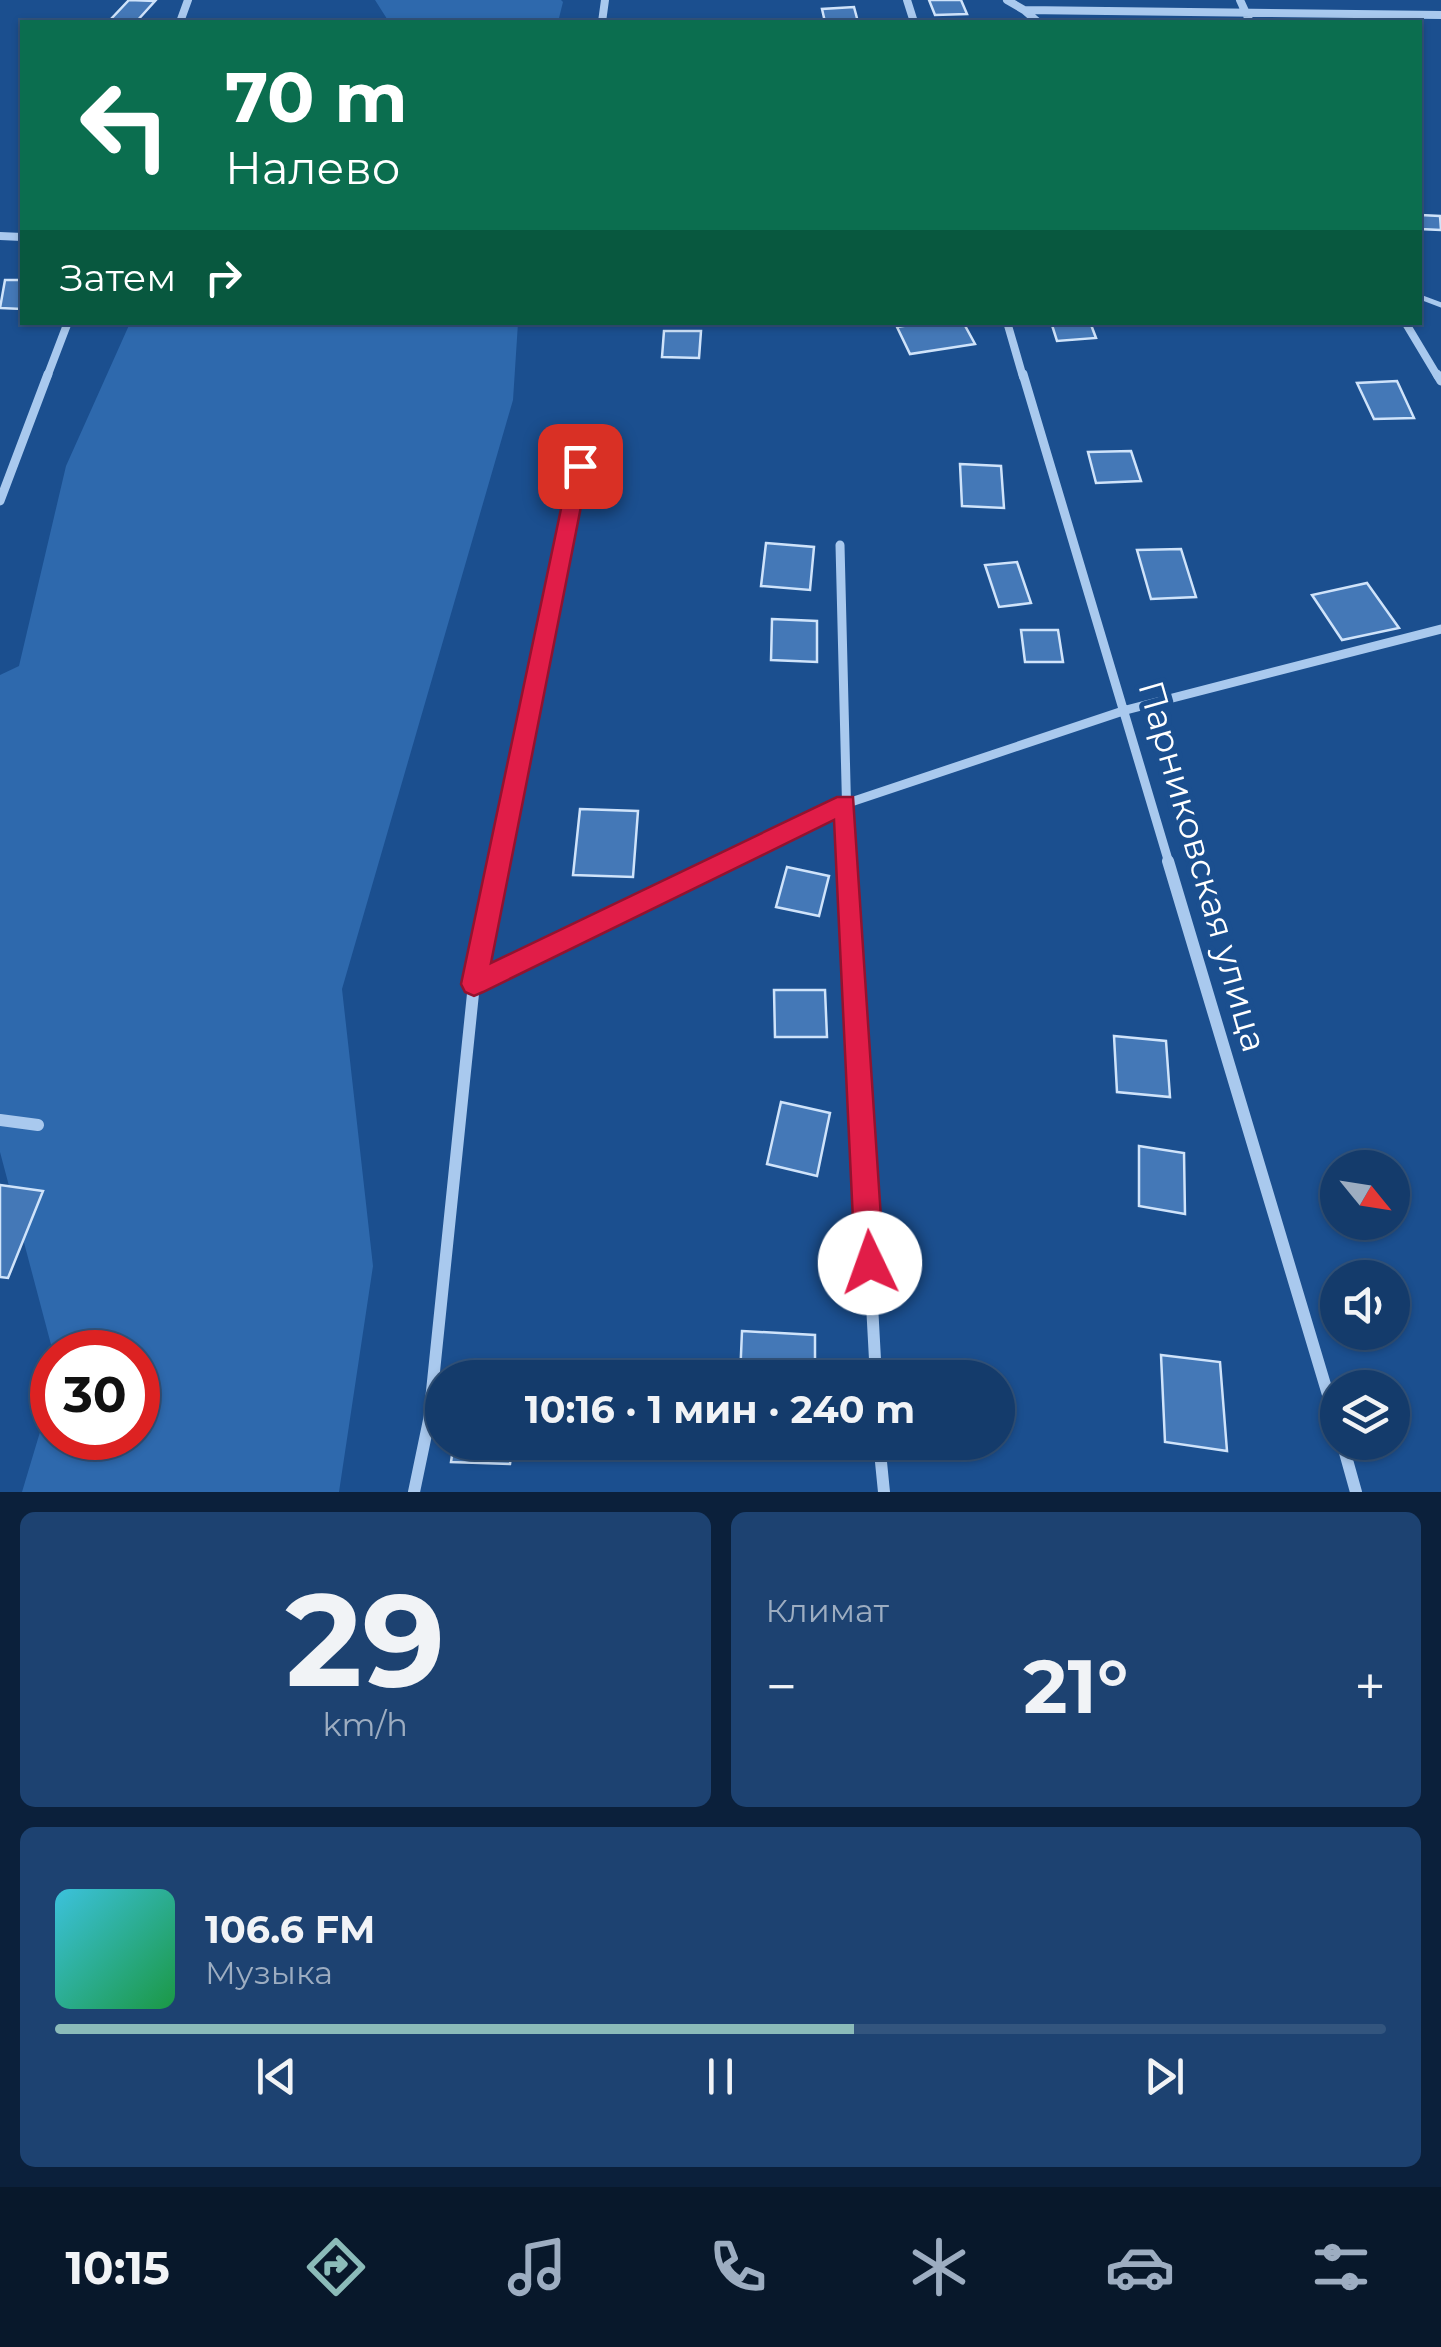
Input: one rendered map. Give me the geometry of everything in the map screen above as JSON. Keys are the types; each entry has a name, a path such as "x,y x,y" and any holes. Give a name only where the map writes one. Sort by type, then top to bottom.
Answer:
{"street":[{"path":"1007,0 1036,20"},
{"path":"1240,0 1248,19"},
{"path":"1024,10 1248,19 1441,14"},
{"path":"0,501 67,325"},
{"name":"Парниковская улица","path":"1007,325 1126,710 1321,1370"},
{"path":"1407,325 1441,381"},
{"path":"414,1492 430,1420 474,984 580,466"},
{"path":"840,544 847,693 845,804 875,1360"},
{"path":"474,984 845,804 1126,710 1441,629"},
{"path":"0,1120 38,1126"},
{"path":"881,1460 884,1492"},
{"path":"1347,1460 1356,1492"}],"shaded area":[{"path":"375,0 563,2 558,20 388,20"},
{"path":"129,325 518,325 513,400 342,989 373,1266 339,1492 22,1492 32,1460 160,1460 160,1330 47,1330 0,1152 0,675 19,666 66,466"}],"building":[{"path":"129,0 155,1 138,20 111,19"},
{"path":"929,0 961,0 967,14 935,15"},
{"path":"854,7 857,20 825,20 822,9"},
{"path":"1422,215 1440,216 1441,230 1422,229"},
{"path":"5,280 20,280 20,309 0,308"},
{"path":"965,325 975,344 910,354 897,327"},
{"path":"1052,325 1091,325 1096,338 1057,341"},
{"path":"664,331 701,331 699,358 662,357"},
{"path":"1397,381 1414,418 1374,419 1357,383"},
{"path":"1131,451 1141,481 1096,483 1088,452"},
{"path":"960,464 1001,466 1004,508 962,506"},
{"path":"766,543 814,547 810,590 761,586"},
{"path":"1181,549 1196,597 1151,599 1137,550"},
{"path":"1017,562 1031,603 999,607 985,565"},
{"path":"1367,583 1399,628 1342,640 1312,595"},
{"path":"772,619 817,621 817,662 771,660"},
{"path":"1021,630 1058,630 1063,662 1025,662"},
{"path":"580,809 638,811 633,877 573,875"},
{"path":"787,867 829,876 819,916 776,907"},
{"path":"774,990 825,990 827,1037 775,1037"},
{"path":"1114,1036 1166,1041 1170,1097 1117,1092"},
{"path":"781,1102 830,1113 817,1176 767,1164"},
{"path":"1139,1146 1184,1153 1185,1214 1139,1206"},
{"path":"0,1185 43,1191 8,1278 0,1277"},
{"path":"742,1331 815,1335 815,1360 741,1360"},
{"path":"1161,1355 1220,1362 1227,1451 1165,1442"},
{"path":"451,1460 511,1460 510,1464"}],"route":[{"path":"580,466 474,984 845,804 870,1263"}]}
